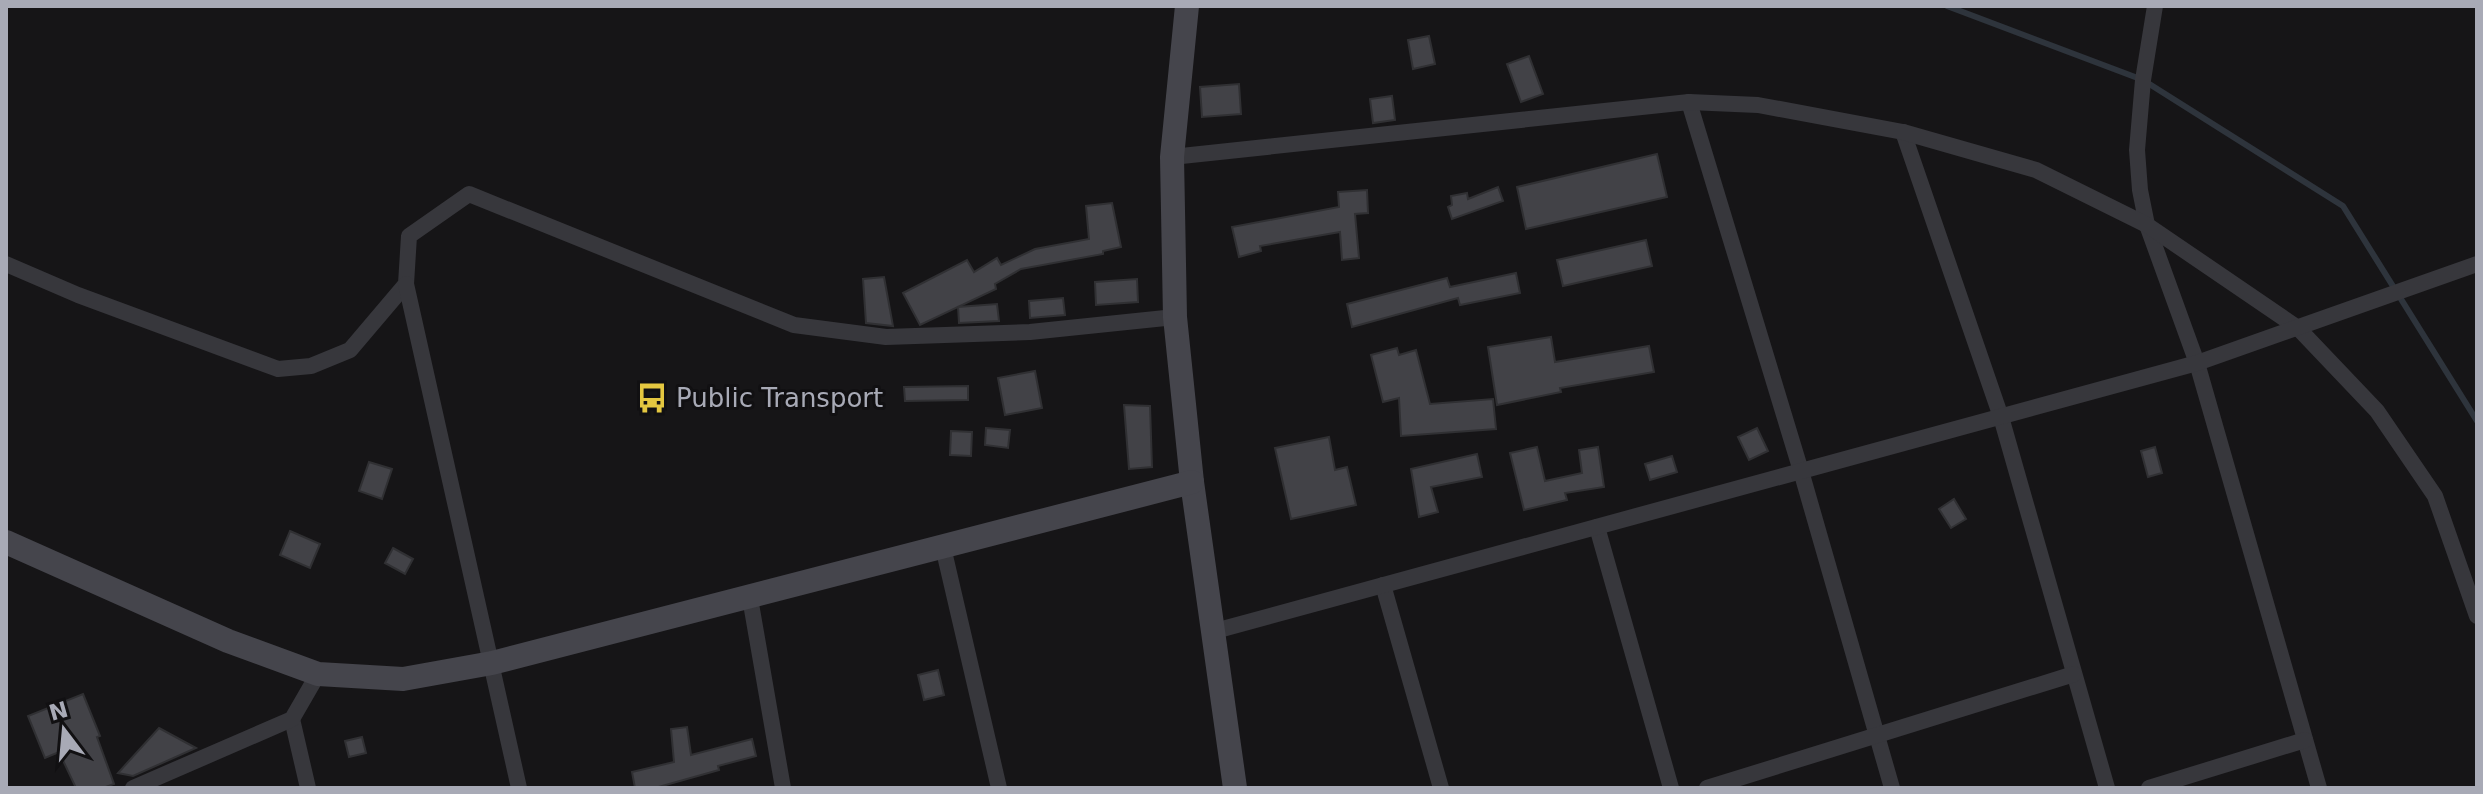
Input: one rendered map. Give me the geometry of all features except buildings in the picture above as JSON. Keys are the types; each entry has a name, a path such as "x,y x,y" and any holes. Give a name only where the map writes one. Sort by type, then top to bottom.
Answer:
{"main road":[{"path":"1187,6 1172,157 1175,317 1192,482 1235,788"},
{"path":"6,542 228,641 318,674 403,679 492,663 1192,482"}],"street":[{"path":"2155,6 2143,80 2137,150 2147,225 2197,363 2319,788"},
{"path":"1689,102 1801,471 1892,788"},
{"path":"1172,157 1689,102 1758,105 1903,132 2036,170 2147,225 2298,328 2377,411 2435,496 2477,616"},
{"path":"1903,132 2001,417 2107,788"},
{"path":"519,788 406,284 409,236 469,194 794,325 886,337 1030,332 1175,317"},
{"path":"6,264 78,295 278,369 311,366 350,350 406,284"},
{"path":"1215,631 2197,363 2477,264"},
{"path":"1597,527 1671,788"},
{"path":"943,547 999,788"},
{"path":"1383,585 1441,788"},
{"path":"750,598 783,788"},
{"path":"133,788 292,719 318,674"},
{"path":"1707,788 2074,674"},
{"path":"292,719 308,788"},
{"path":"2149,788 2305,740"}],"waterway":[{"path":"1947,6 2143,80 2343,206 2477,421"}],"place":[{"name":"Public Transport","path":"652,398"}]}
